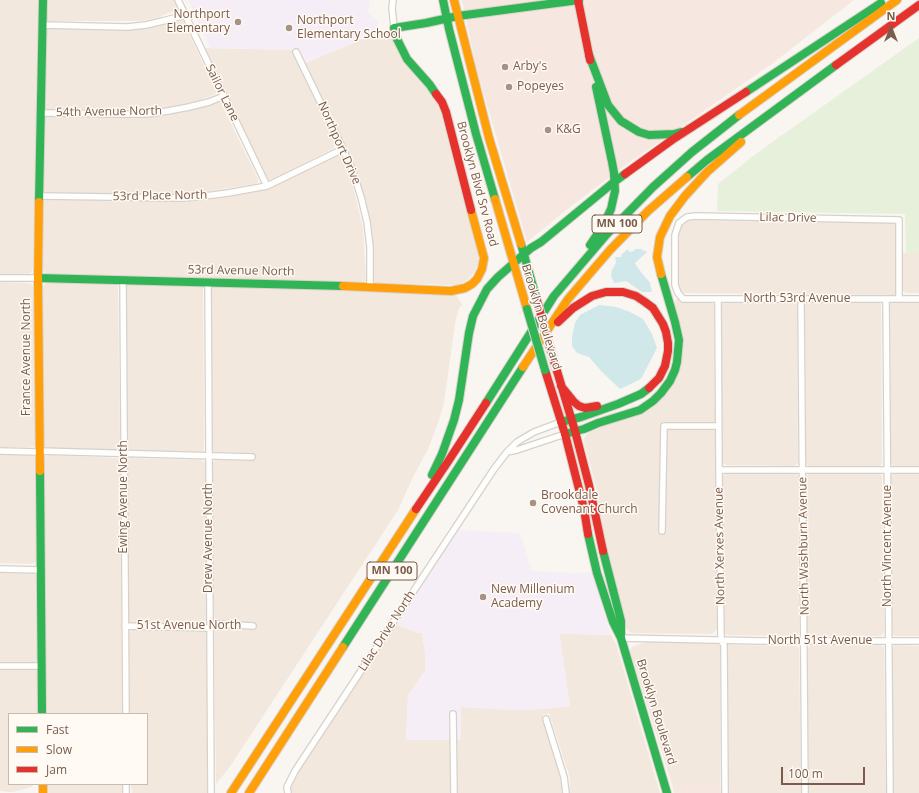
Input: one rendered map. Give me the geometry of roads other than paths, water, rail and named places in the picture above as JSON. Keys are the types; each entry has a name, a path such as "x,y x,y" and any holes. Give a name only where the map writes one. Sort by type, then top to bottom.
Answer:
{"main road":[{"name":"France Avenue North","path":"42,713 38,278 43,0"},
{"name":"Brooklyn Boulevard","path":"443,0 476,134 513,263 565,434 584,509 589,540 597,573 613,622 621,638 667,793"},
{"name":"Brooklyn Boulevard","path":"454,0 489,138 524,254 561,386 576,431 600,538 621,621 621,638"},
{"path":"394,28 458,16 578,0 612,162 614,191 613,200 603,226 554,296"},
{"path":"410,517 442,454 454,420 459,400 473,316 488,289 498,277 513,263 614,182 691,128 886,0"},
{"name":"MN 100","path":"231,793 410,517 449,460 554,296 607,234 653,187 687,157 729,122 897,0"},
{"name":"MN 100","path":"250,793 568,299 629,230 666,194 697,168 919,5"},
{"name":"Brooklyn Blvd Srv Road","path":"394,28 397,39 407,59 427,80 442,102 484,258 482,269 477,278"},
{"path":"590,55 608,105 624,124 639,132 653,135 674,134 691,128"},
{"path":"565,434 640,410 653,401 667,385 676,366 678,340 675,322 658,267 658,245 662,233 670,216 698,181 791,99"},
{"name":"53rd Avenue North","path":"38,278 370,286 452,290 465,288 472,284 477,278"},
{"path":"527,361 559,322 573,308 579,303 600,293 613,291 628,293 636,296 653,308 663,324 667,337 667,355 663,372 656,383 641,394 618,404 561,422"},
{"path":"561,386 574,402 585,408 592,408 641,394"}],"street":[{"name":"Sailor Lane","path":"178,0 267,186"},
{"path":"393,0 392,8 394,28"},
{"path":"42,25 146,25 185,15"},
{"name":"Northport Drive","path":"296,52 343,148 361,197 367,222 370,247 370,286"},
{"name":"54th Avenue North","path":"41,113 147,114 189,107 210,102 224,96"},
{"name":"53rd Place North","path":"40,196 183,198 213,195 267,186 343,148"},
{"name":"Lilac Drive","path":"678,293 675,285 675,235 679,223 687,217 899,220 899,299"},
{"name":"53rd Avenue North","path":"0,278 38,278"},
{"name":"Ewing Avenue North","path":"123,280 126,713"},
{"name":"Drew Avenue North","path":"208,283 211,793"},
{"name":"North 53rd Avenue","path":"678,293 683,299 919,299"},
{"name":"North Xerxes Avenue","path":"718,299 718,426 722,640 724,645 726,793"},
{"name":"North Washburn Avenue","path":"801,299 805,793"},
{"name":"North Vincent Avenue","path":"886,299 890,793"},
{"name":"Lilac Drive North","path":"288,793 287,787 295,771 494,469 517,442 534,432 561,422"},
{"path":"662,531 664,426 718,426"},
{"path":"507,452 565,434"},
{"path":"0,451 252,457"},
{"path":"719,470 919,470"},
{"path":"0,569 40,570"},
{"name":"51st Avenue North","path":"125,626 210,628 218,624 253,626"},
{"path":"621,638 722,640"},
{"name":"North 51st Avenue","path":"722,640 919,641"},
{"path":"0,666 41,666"},
{"path":"453,714 454,793"},
{"path":"546,719 564,777 566,793"}],"water":[{"path":"628,249 629,252 634,251 635,249 642,249 643,251 647,252 635,263 650,283 652,292 642,292 626,281 614,283 611,276 612,269 616,262 615,257 621,257 622,254"},
{"path":"599,305 616,307 643,319 652,334 657,348 642,377 620,389 589,357 577,353 572,346 575,323 580,315"}],"place":[{"name":"Northport Elementary","path":"238,22"},
{"name":"Northport Elementary School","path":"289,28"},
{"name":"Arby's","path":"505,67"},
{"name":"Popeyes","path":"509,87"},
{"name":"K&G","path":"548,130"},
{"name":"Brookdale Covenant Church","path":"533,503"},
{"name":"New Millenium Academy","path":"483,597"}]}
